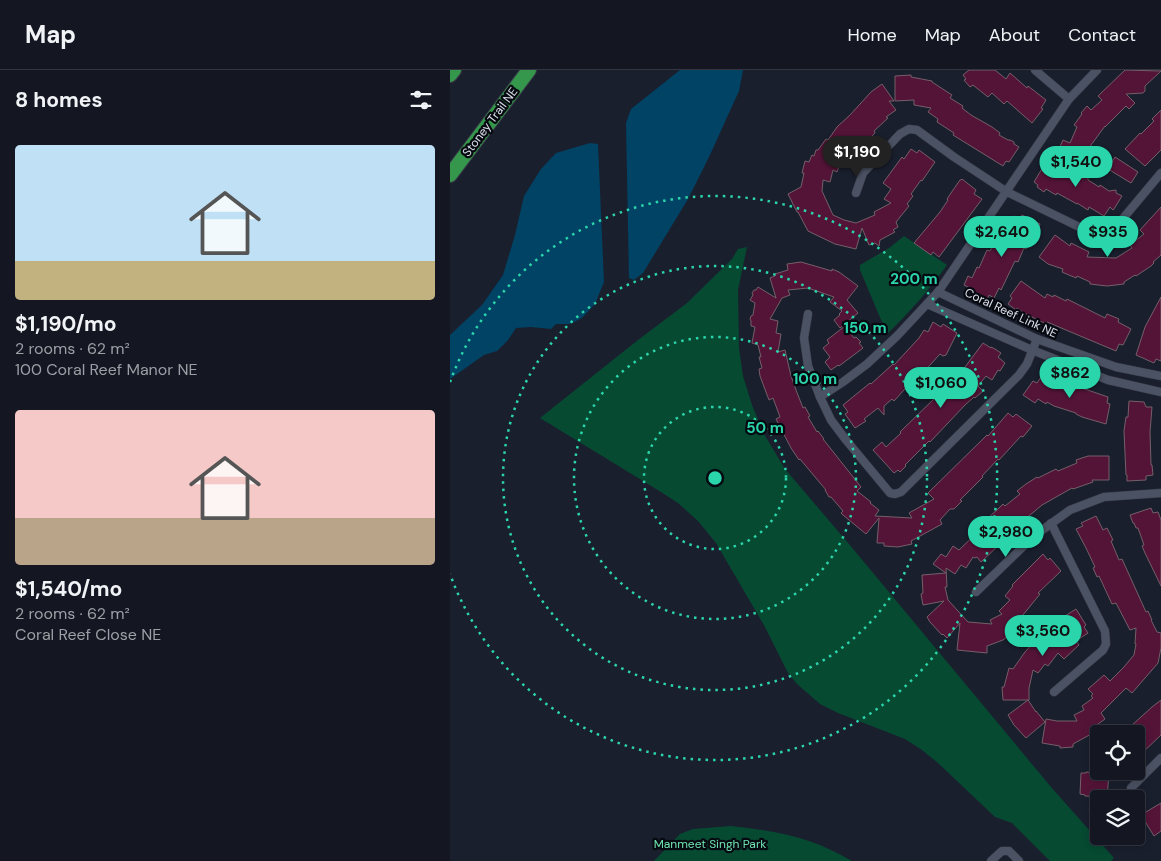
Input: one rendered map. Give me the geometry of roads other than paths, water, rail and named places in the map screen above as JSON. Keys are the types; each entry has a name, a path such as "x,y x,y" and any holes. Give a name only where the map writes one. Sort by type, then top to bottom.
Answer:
{"highway":[{"path":"450,75 454,70"},
{"name":"Stoney Trail NE","path":"450,175 530,70"}],"street":[{"path":"1035,70 1069,99"},
{"path":"820,397 867,364 898,336 938,292 1069,99 1097,70"},
{"path":"856,193 863,173 900,134 909,129 917,130 1007,192 1100,236 1110,234 1161,173"},
{"name":"Coral Reef Link NE","path":"938,292 1037,339 1116,367 1161,376"},
{"name":"Coral Reef Link NE","path":"927,304 1032,350 1108,380 1161,392"},
{"path":"808,314 804,338 808,366 831,420 890,493 895,494 901,492 1019,374 1027,364 1037,339"},
{"path":"976,592 1034,536 1070,510 1104,498 1161,493"},
{"path":"1051,523 1105,631 1106,644 1103,650 1054,692"},
{"path":"1131,788 1161,758"},
{"path":"991,861 1002,851 1009,851 1019,861"}],"water":[{"path":"680,70 743,70 739,91 688,199 643,273 634,280 629,278 626,123 631,109"},
{"path":"590,143 598,144 604,282 595,304 582,318 570,324 556,324 551,329 516,328 497,351 484,355 450,379 450,335 482,305 503,275 524,196 541,169 556,153"}],"park label":[{"name":"Manmeet Singh Park","path":"710,844"}]}
